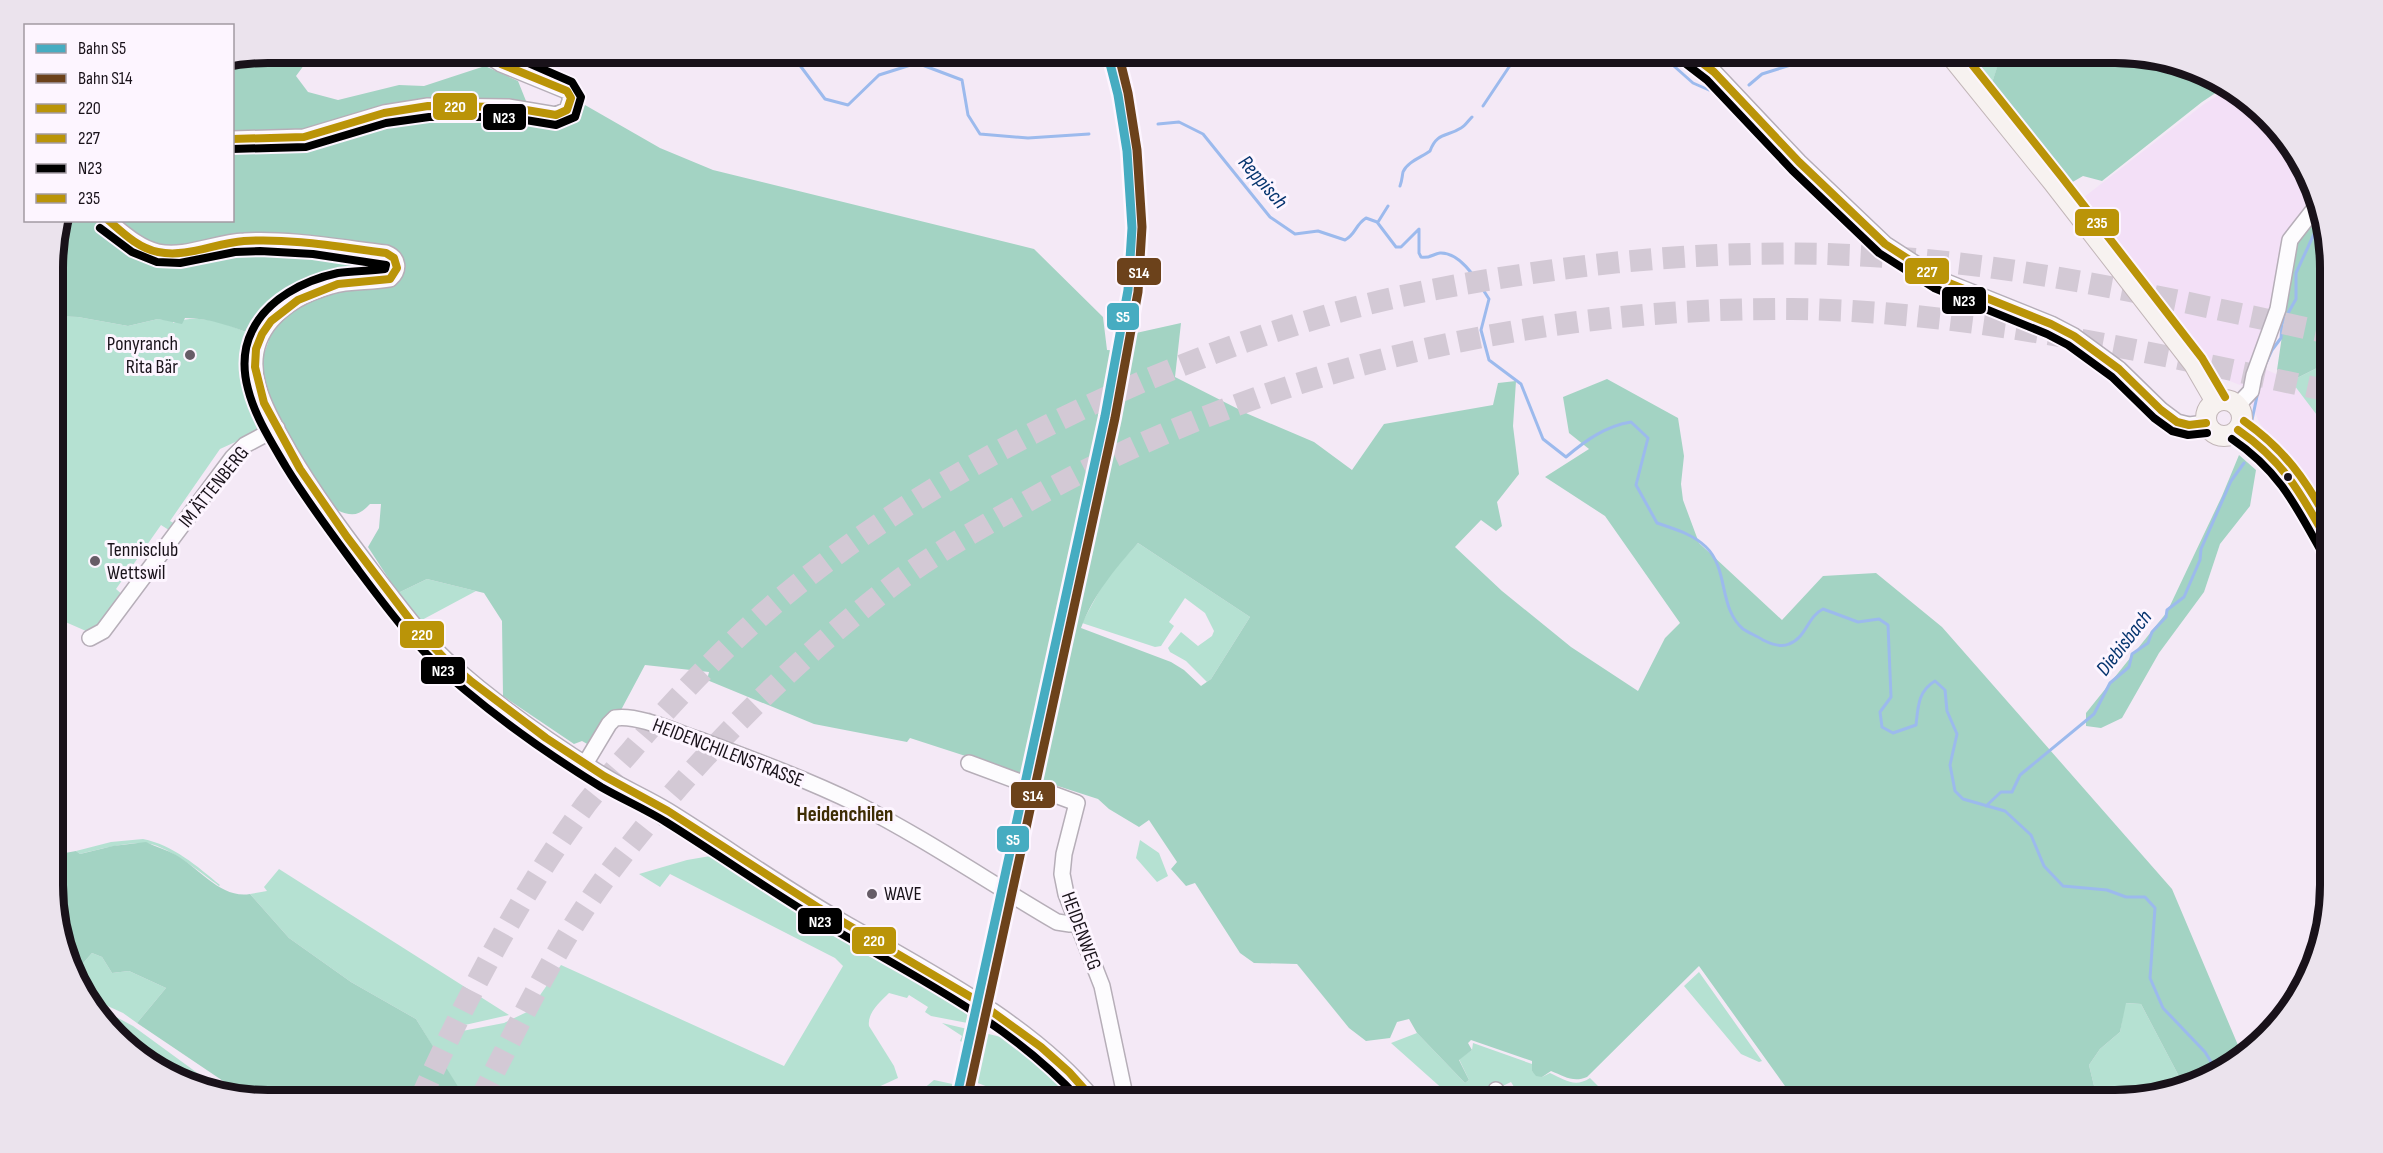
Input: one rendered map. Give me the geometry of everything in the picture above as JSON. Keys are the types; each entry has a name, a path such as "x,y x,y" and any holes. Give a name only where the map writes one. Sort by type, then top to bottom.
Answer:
{"main road":[{"path":"1957,63 2053,182 2194,364 2216,402"},
{"path":"2225,400 2237,406 2242,420 2238,430 2230,435 2221,436 2212,432 2206,423 2208,409 2216,402 2225,400"},
{"path":"2238,430 2261,446 2273,458 2320,528"}],"street":[{"path":"234,139 304,136 384,113 428,106 508,107 556,115 569,108 572,100 567,91 500,63"},
{"path":"1702,63 1714,72 1798,162 1885,244 1939,279 2051,324 2073,336 2119,369 2161,410 2177,422 2190,425 2206,423"},
{"path":"2237,406 2251,391 2254,375 2278,309 2290,240 2312,212"},
{"path":"110,222 138,244 162,252 172,253 254,240 386,253 396,260 397,269 390,279 341,283 304,296 279,312 262,334 256,354 256,374 259,390 296,462 338,526 410,620 437,652 473,683 585,764 665,809 842,922 876,939 992,1012 1061,1064 1085,1090"},
{"name":"IM ÄTTENBERG","path":"90,638 103,631 233,457 245,445 277,428"},
{"name":"HEIDENCHILENSTRASSE","path":"585,764 615,718 630,717 678,732 856,804 898,826 1057,922 1070,924 1077,921"},
{"name":"HEIDENWEG","path":"969,763 1077,803 1064,854 1062,874 1066,894 1102,986 1124,1090"}],"shaded area":[{"path":"2221,93 2240,105 2260,123 2278,143 2292,166 2308,200 2285,240 2265,369 2291,381 2320,419 2320,510 2259,422 2245,387 2222,378 2079,201 2204,104"}],"green space":[{"path":"306,63 296,76 308,92 338,100 399,85 424,86 485,66 518,81 530,111 571,113 585,105 660,148 713,170 1034,249 1103,317 1107,350 1122,351 1127,335 1181,323 1175,377 1248,414 1314,442 1352,470 1384,424 1493,405 1498,383 1516,381 1513,426 1519,474 1497,502 1502,526 1496,531 1481,520 1455,547 1502,591 1571,647 1638,691 1665,638 1680,623 1605,516 1545,477 1589,449 1569,433 1563,397 1607,379 1678,418 1684,456 1681,484 1683,500 1699,543 1782,620 1823,576 1876,573 1942,627 2172,889 2239,1048 2180,1079 2141,1004 2126,1003 2120,1032 2100,1049 2089,1065 2095,1090 1788,1090 1699,966 1587,1077 1573,1079 1551,1071 1542,1077 1536,1076 1532,1071 1532,1061 1471,1040 1468,1043 1472,1050 1459,1060 1469,1080 1465,1083 1417,1033 1409,1019 1397,1022 1390,1038 1366,1041 1349,1028 1297,964 1254,963 1240,953 1195,883 1186,886 1171,869 1177,862 1149,820 1139,827 1109,809 1098,799 910,738 907,742 814,724 707,680 709,672 645,665 621,710 608,718 589,745 582,741 574,744 503,696 502,621 484,593 427,579 398,593 368,547 379,528 381,504 370,504 355,514 337,510 289,437 269,395 264,375 263,358 269,340 207,320 185,318 182,324 158,319 128,326 63,316 63,255 69,222 234,222 234,66","holes":["1138,543 1250,617 1211,679 1201,686 1184,670 1171,662 1081,628 1098,593"]},
{"path":"1965,63 1999,63 1989,92"},
{"path":"1998,63 2141,65 2168,70 2218,91 2102,181 2083,176 2064,187 1989,92"},
{"path":"2313,215 2320,268 2320,366 2291,381 2277,370 2297,234"},
{"path":"63,316 128,326 158,319 173,321 173,323 203,319 224,323 253,335 249,370 264,422 259,431 220,449 170,521 177,525 172,532 161,525 116,589 125,597 102,627 86,631 63,621"},
{"path":"2320,366 2320,419 2291,381"},
{"path":"2239,455 2256,470 2250,506 2220,544 2204,592 2159,653 2122,718 2101,728 2086,726 2086,713 2167,612"},
{"path":"1138,543 1250,617 1207,682 1186,661 1170,652 1168,648 1181,632 1198,646 1212,636 1214,631 1205,613 1185,598 1169,622 1174,626 1161,646 1155,647 1082,623 1107,577"},
{"path":"427,579 476,591 420,621 398,593"},
{"path":"143,839 174,851 220,885 172,853 152,844 127,844 80,854 76,851 111,842"},
{"path":"1140,840 1159,853 1168,876 1157,882 1136,858"},
{"path":"146,842 176,855 229,892 250,894 289,938 351,982 416,1019 460,1090 268,1090 233,1087 137,1023 166,988 129,971 112,973 102,957 92,953 81,966 70,938 65,911 63,853 76,851 80,854 113,846"},
{"path":"722,854 1004,1030 931,1016 925,1012 928,1007 909,995 907,998 889,993 872,1012 869,1026 894,1066 898,1078 872,1090 459,1090 416,1019 351,982 289,938 250,894 267,891 264,887 279,869 509,1015 456,1027 457,1032 504,1023 529,1011 561,965 784,1066 843,966 835,958 670,874 660,887 639,874 687,860"},
{"path":"92,953 102,957 112,973 129,971 166,988 137,1023 123,1013 101,1003 81,966"},
{"path":"1699,972 1762,1061 1759,1062 1741,1054 1684,986"},
{"path":"2125,1003 2141,1004 2180,1079 2128,1090 2095,1090 2089,1065 2100,1049 2120,1032"},
{"path":"107,1012 133,1026 207,1080 166,1062 143,1048"},
{"path":"942,1023 1026,1043 1053,1064 1076,1090 996,1090 962,1077 977,1049 960,1041 962,1036"},
{"path":"1417,1033 1465,1083 1469,1080 1459,1059 1472,1050 1473,1043 1532,1064 1532,1071 1542,1077 1550,1073 1575,1083 1590,1078 1602,1090 1516,1090 1511,1082 1494,1090 1444,1090 1391,1043"},
{"path":"934,1080 980,1090 922,1090"}],"waterway":[{"name":"Reppisch","path":"798,63 825,99 848,105 879,75 917,63"},
{"name":"Reppisch","path":"917,63 962,80 968,115 980,134 1028,138 1089,134"},
{"path":"1483,106 1512,63"},
{"path":"1670,63 1693,83 1709,90"},
{"path":"1749,85 1762,74 1798,63"},
{"path":"1400,186 1403,172 1408,165 1430,151 1439,138 1456,131 1472,117"},
{"name":"Reppisch","path":"1158,124 1179,122 1203,134 1270,217 1295,234 1318,231 1345,240 1366,218 1377,222 1396,247 1401,247 1419,229 1421,257 1440,253 1448,254 1463,263 1489,299 1481,330 1489,360 1521,384 1543,439 1566,457 1597,435 1622,424 1631,422 1648,438 1636,485 1657,523 1695,539 1713,556 1730,610 1743,629 1779,646 1786,645 1800,637 1813,617 1823,609 1858,622 1879,619 1888,625 1891,697 1880,712 1882,727 1893,733 1916,725 1920,700 1929,685 1935,681 1945,690 1947,711 1957,734 1950,765 1955,791 1963,799 2005,811 2031,835 2044,866 2063,886 2107,890 2126,897 2145,897 2155,908 2150,978 2163,1008 2205,1052 2212,1064"},
{"path":"1378,222 1388,206"},
{"name":"Diebisbach","path":"2265,365 2281,338 2282,324 2296,299 2296,273 2316,232"},
{"name":"Diebisbach","path":"2252,420 2260,382"},
{"name":"Diebisbach","path":"1986,806 2001,792 2012,792 2020,775 2094,714 2110,683 2129,667 2132,654 2148,643 2152,632 2166,617 2167,610 2184,597 2200,560 2201,549 2231,481 2244,463"}],"tunnel":[{"path":"425,1090 456,1023 538,874 591,797 694,680 729,646 764,613 824,564 888,518 1026,437 1099,401 1173,369 1247,341 1321,317 1420,292 1607,263 1739,254 1871,256 1987,267 2044,275 2320,331"},
{"path":"485,1090 542,980 595,892 677,789 778,682 814,649 905,576 969,534 1108,459 1200,419 1295,385 1392,357 1491,335 1591,320 1691,311 1792,309 1928,317 2062,336 2320,389"}],"rail line":[{"name":"S5","path":"958,1090 1105,416 1128,290 1132,228 1127,151 1118,95 1110,63"},
{"name":"S14","path":"969,1090 1115,418 1138,292 1142,227 1137,150 1121,63"}],"transit line":[{"name":"220","path":"234,139 304,137 384,113 428,106 508,107 556,115 567,110 571,98 567,91 500,63"},
{"name":"N23","path":"234,149 306,147 386,123 429,117 507,117 556,125 575,117 581,97 572,82 528,63"},
{"name":"N23","path":"1685,63 1707,80 1792,170 1879,253 1934,288 2047,334 2068,345 2112,377 2154,418 2172,431 2188,435 2207,433"},
{"name":"227","path":"1702,63 1714,72 1799,162 1885,244 1939,279 2051,324 2074,336 2119,369 2161,410 2177,422 2189,425 2206,423"},
{"name":"235","path":"1971,63 2202,358 2225,397"},
{"name":"220","path":"110,222 137,244 158,252 190,252 233,242 262,240 386,253 394,258 397,268 390,279 338,284 298,300 271,321 256,349 255,367 264,403 300,469 347,537 417,629 444,658 472,682 546,738 604,776 668,811 819,908 976,1000 1041,1047 1085,1090"},
{"name":"N23","path":"100,228 132,252 157,262 180,263 235,252 260,251 313,254 386,265 385,269 325,276 300,286 277,300 267,309 252,331 245,352 245,374 255,410 286,467 321,520 396,619 421,649 450,677 481,703 566,765 666,822 813,917 964,1006 1025,1049 1070,1090"},
{"name":"235","path":"2244,421 2283,455 2303,479 2320,507"},
{"name":"227","path":"2238,430 2255,442 2281,468 2320,528"},
{"name":"N23","path":"2232,439 2262,463 2274,476 2294,503 2320,549"}],"place":[{"name":"Ponyranch Rita Bär","path":"190,355"},
{"name":"Tennisclub Wettswil","path":"95,561"},
{"name":"WAVE","path":"872,894"}],"district":[{"name":"Heidenchilen","path":"845,814"}]}
